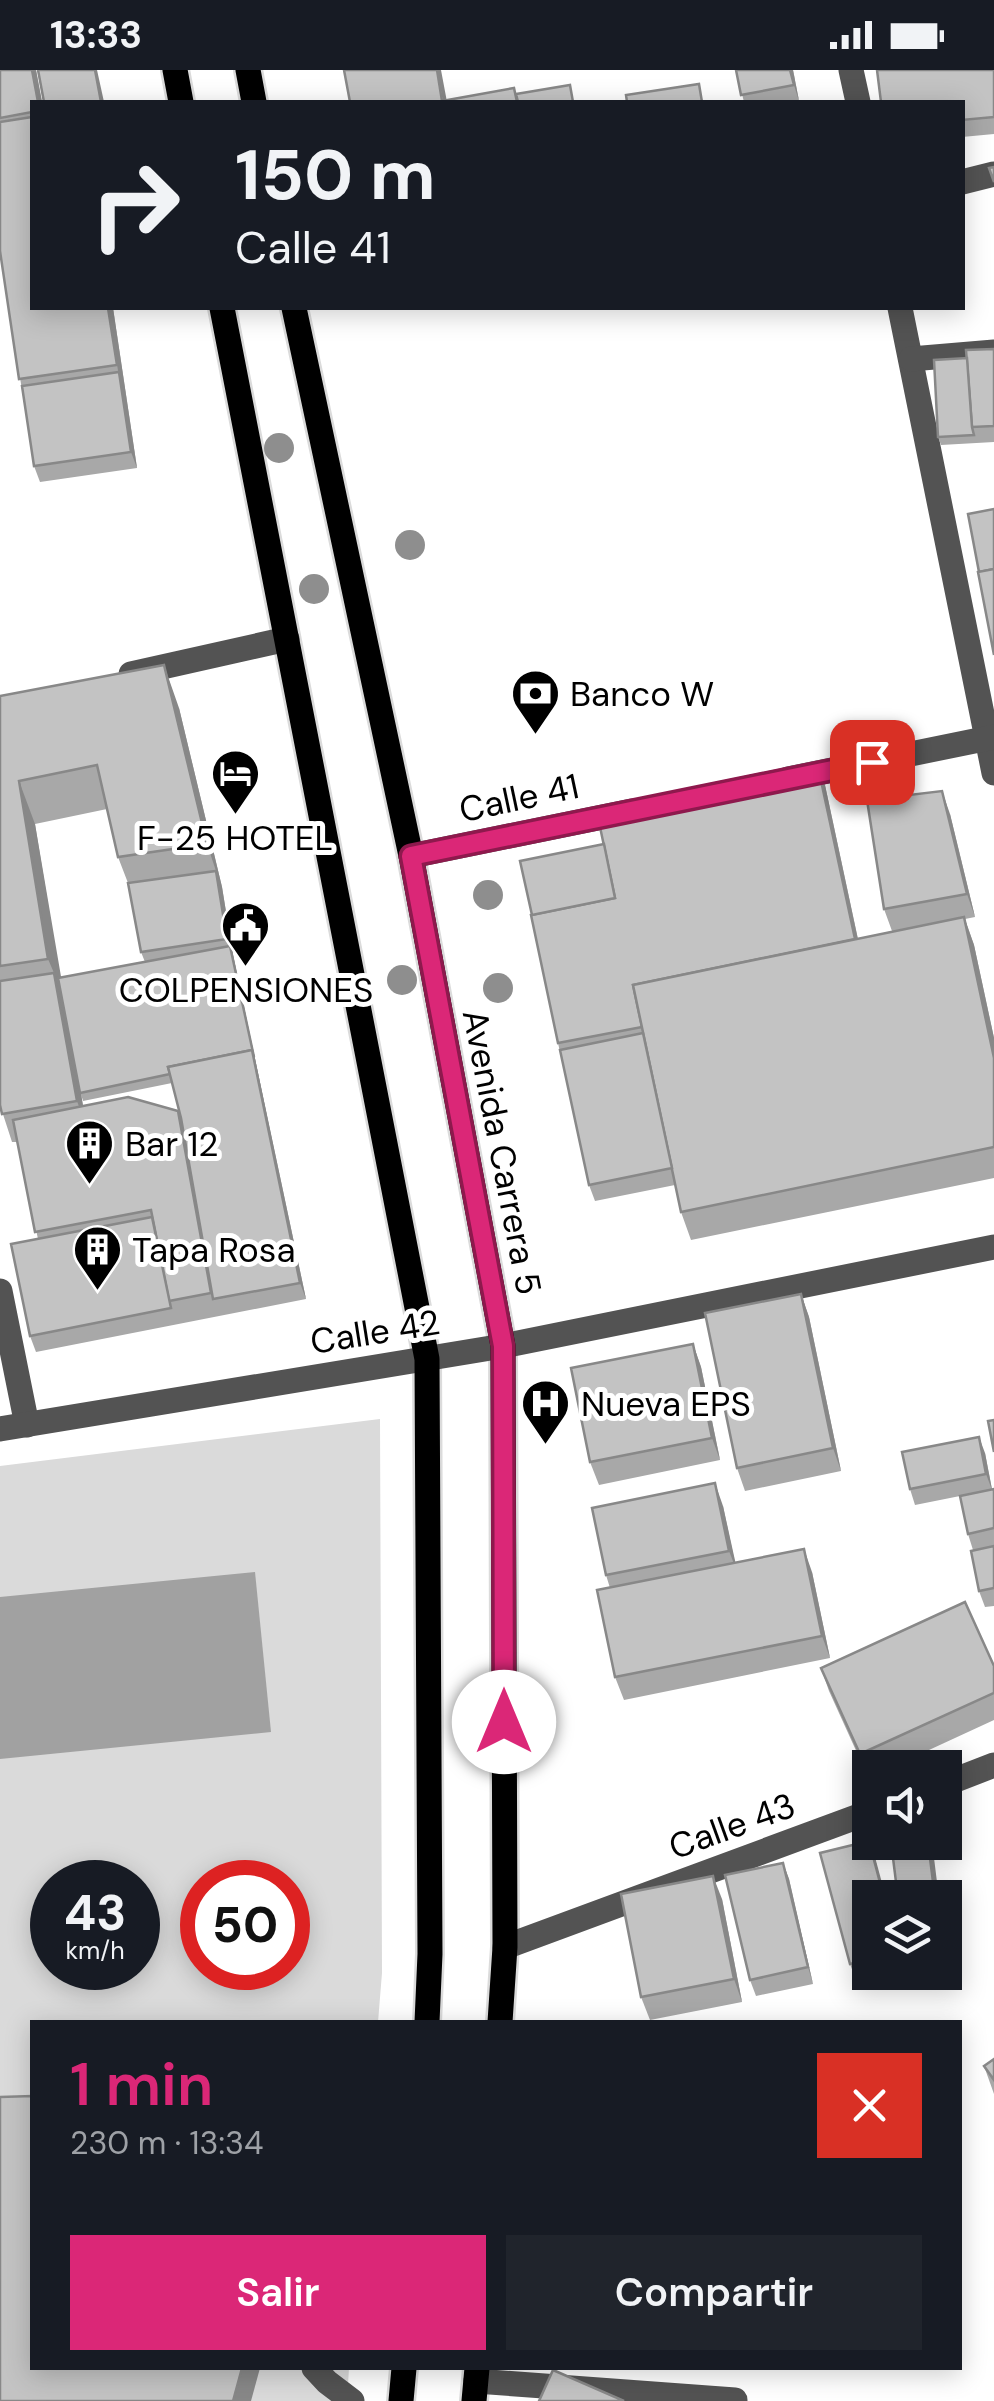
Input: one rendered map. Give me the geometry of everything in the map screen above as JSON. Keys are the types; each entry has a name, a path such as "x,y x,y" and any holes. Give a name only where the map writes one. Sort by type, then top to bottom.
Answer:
{"main road":[{"path":"175,70 181,100"},
{"path":"248,70 254,100"},
{"path":"222,310 428,1359 430,1954 426,2020"},
{"name":"Avenida Carrera 5","path":"302,310 503,1346 505,1947 500,2020"},
{"path":"401,2401 404,2370"}],"street":[{"path":"851,70 858,100"},
{"path":"965,181 994,174"},
{"path":"900,310 990,738 994,773"},
{"path":"911,359 994,352"},
{"path":"111,678 287,638"},
{"path":"756,785 990,738"},
{"name":"Calle 41","path":"411,856 660,805"},
{"name":"Calle 42","path":"0,1429 503,1346 994,1248"},
{"path":"0,1291 27,1425"},
{"path":"962,1778 994,1766"},
{"name":"Calle 43","path":"505,1947 852,1819"},
{"path":"316,2370 352,2401"},
{"path":"475,2383 735,2400"}],"shaded area":[{"path":"380,1419 382,1973 378,2020 30,2020 30,2370 349,2370 347,2401 0,2401 0,1466"},
{"path":"255,1572 271,1732 0,1759 0,1597"}],"building":[{"path":"0,70 32,70 38,100 30,100 30,112 0,118"},
{"path":"38,70 95,70 101,100 44,100"},
{"path":"344,70 437,70 442,100 350,100"},
{"path":"736,70 790,70 794,85 741,95"},
{"path":"877,70 994,70 994,117 965,120 965,100 881,100"},
{"path":"699,84 702,100 627,100 626,95"},
{"path":"570,85 573,100 518,100 516,94"},
{"path":"514,88 517,100 448,100"},
{"path":"30,117 30,310 108,310 117,365 19,379 0,251 0,122"},
{"path":"994,349 994,426 972,427 966,350"},
{"path":"967,358 974,435 938,437 934,360"},
{"path":"119,372 131,452 34,466 22,386"},
{"path":"994,509 994,569 979,572 968,514"},
{"path":"994,569 994,655 978,572"},
{"path":"164,665 207,844 118,857 97,765 19,781 48,959 0,966 0,696"},
{"path":"817,762 855,939 633,985 642,1027 558,1043 531,915 615,898 596,808"},
{"path":"942,791 967,894 884,909 867,800"},
{"path":"604,844 615,898 532,915 520,861"},
{"path":"216,871 227,939 141,952 128,883"},
{"path":"964,917 994,1058 994,1147 681,1212 633,985"},
{"path":"230,946 254,1057 252,1050 168,1067 170,1074 80,1093 58,978"},
{"path":"54,973 77,1101 2,1114 0,981"},
{"path":"643,1033 672,1168 589,1185 560,1050"},
{"path":"252,1050 300,1283 213,1299 181,1118 168,1067"},
{"path":"128,1097 178,1111 211,1293 169,1301 151,1210 35,1232 13,1120"},
{"name":"Tapa Rosa","path":"152,1217 171,1308 30,1336 11,1244"},
{"path":"801,1294 833,1448 737,1468 705,1313"},
{"path":"693,1344 712,1438 590,1462 571,1368"},
{"path":"994,1420 994,1452 988,1421"},
{"path":"979,1437 986,1474 910,1489 902,1452"},
{"path":"715,1483 729,1551 606,1575 592,1508"},
{"path":"994,1489 994,1528 968,1534 960,1496"},
{"path":"994,1546 994,1588 979,1591 971,1551"},
{"path":"804,1549 822,1636 615,1677 597,1590"},
{"path":"965,1602 994,1666 994,1693 869,1750 858,1750 821,1668"},
{"path":"852,1845 852,1860 874,1860 879,1880 852,1880 852,1964 850,1964 820,1853"},
{"path":"893,1860 930,1860 933,1880 896,1880"},
{"path":"783,1863 808,1967 750,1980 725,1875"},
{"path":"713,1876 734,1979 641,1997 621,1894"},
{"path":"994,2059 994,2080 984,2066"},
{"path":"30,2096 30,2370 241,2370 233,2401 0,2401 0,2097"},
{"path":"553,2370 624,2401 539,2401"}],"place":[{"name":"Banco W","path":"535,736"},
{"name":"F-25 HOTEL","path":"235,816"},
{"name":"COLPENSIONES","path":"246,968"},
{"name":"Bar 12","path":"90,1186"},
{"name":"Tapa Rosa","path":"97,1292"},
{"name":"Nueva EPS","path":"546,1446"}],"route":[{"path":"504,1722 503,1346 411,856 872,762"}]}
